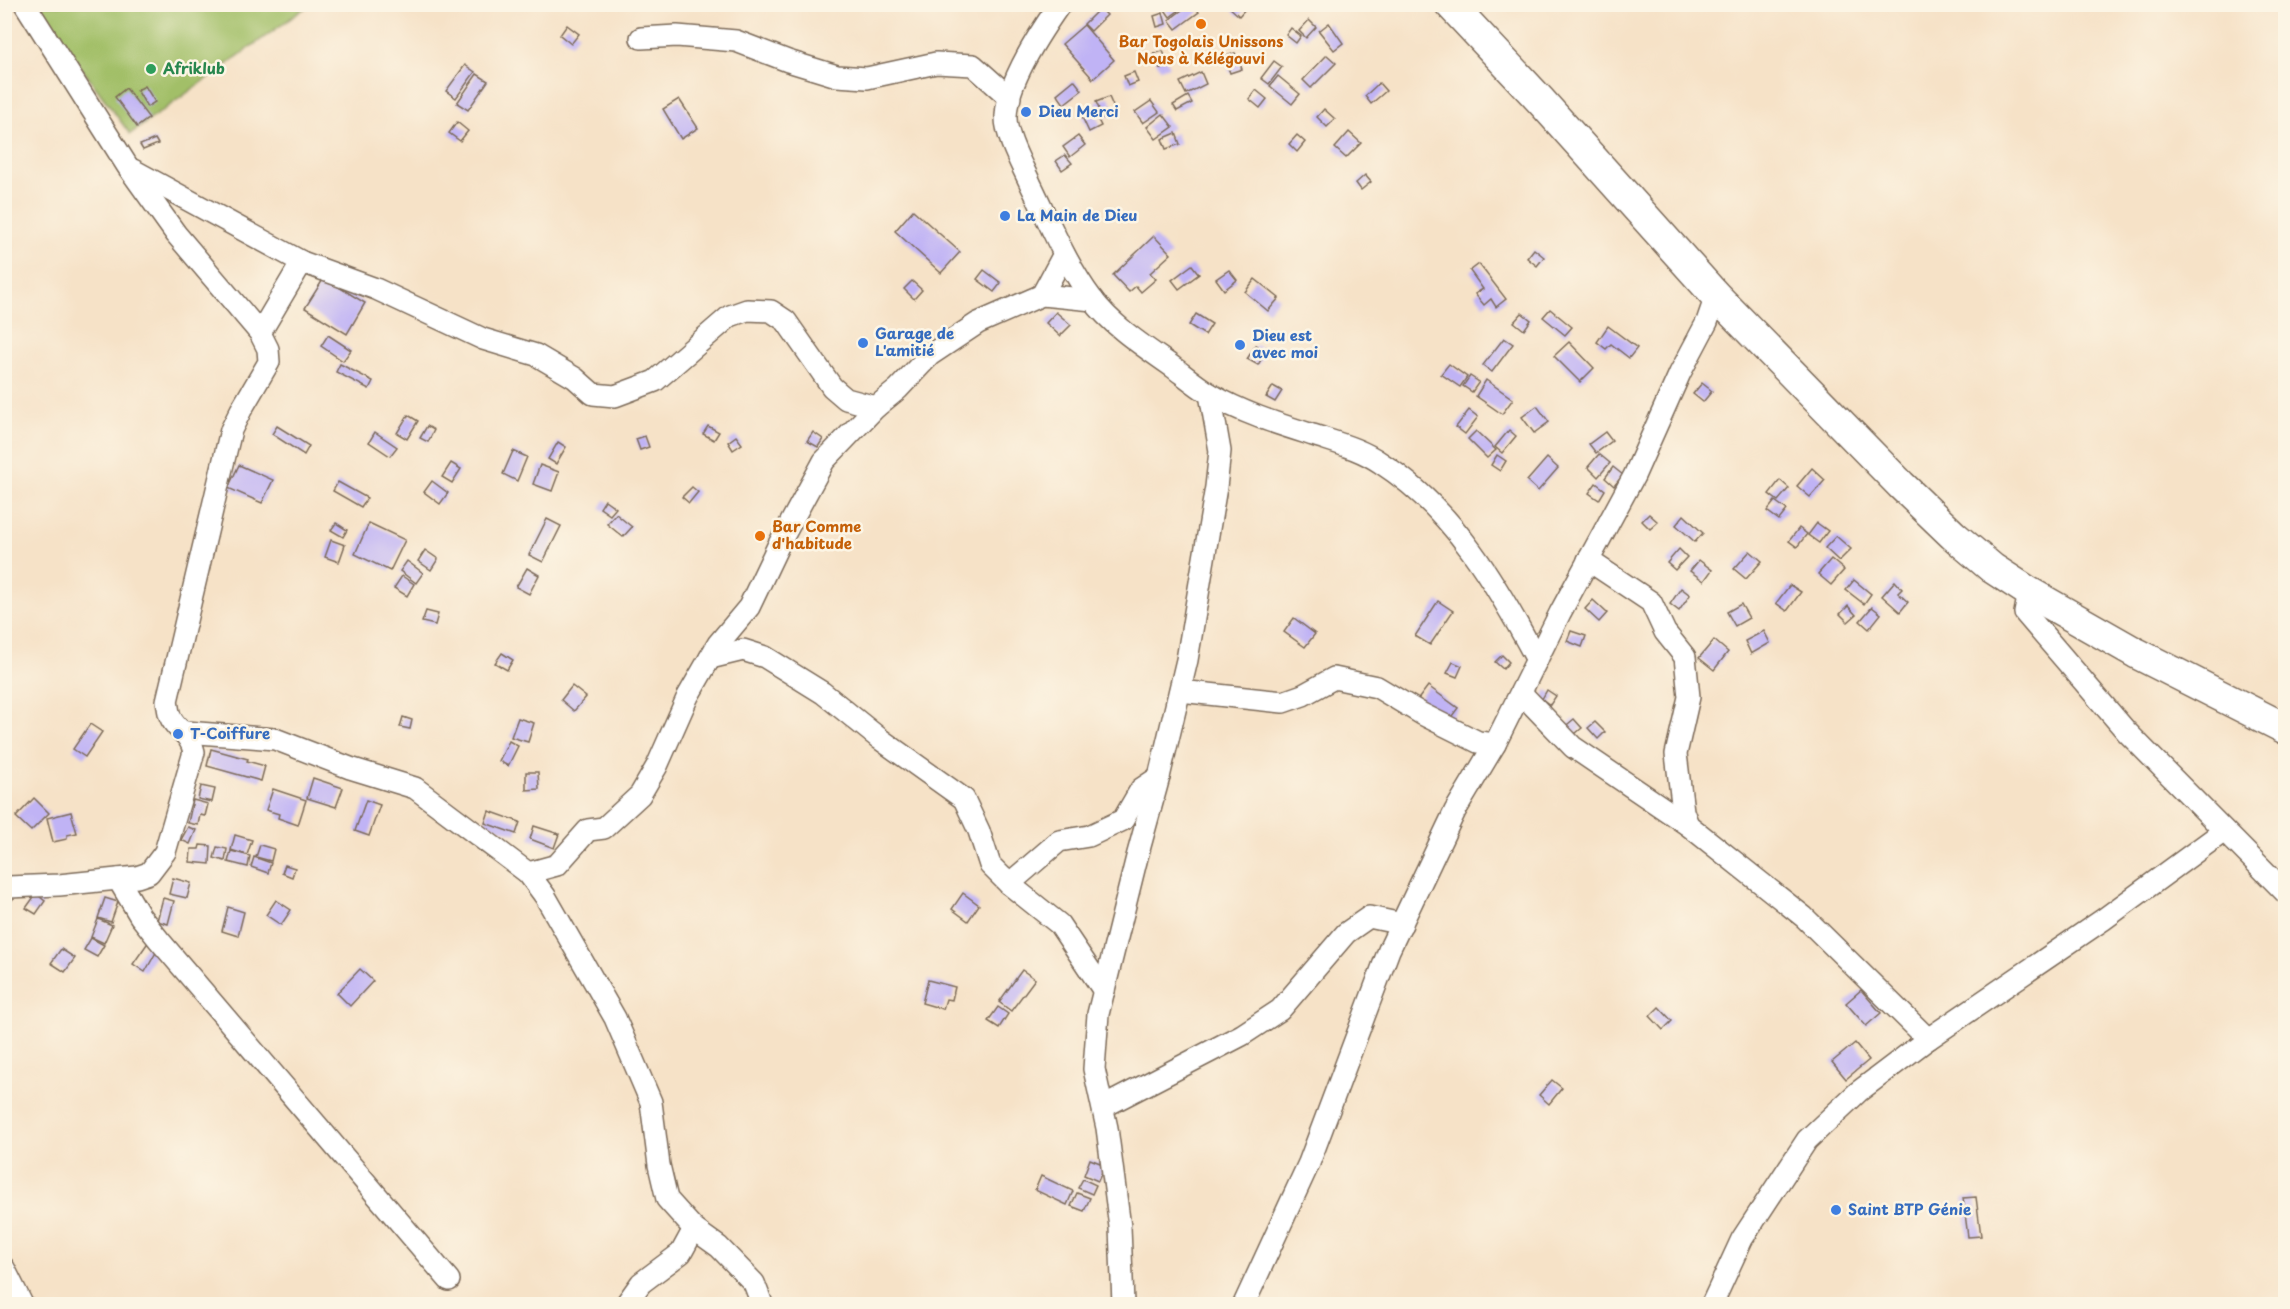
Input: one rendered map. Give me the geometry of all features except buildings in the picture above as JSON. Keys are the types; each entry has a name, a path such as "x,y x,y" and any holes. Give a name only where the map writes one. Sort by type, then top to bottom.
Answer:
{"main road":[{"path":"1450,4 1540,100 1716,296 1953,535 1992,568 2029,592 2136,653 2286,729"}],"street":[{"path":"4,892 8,887 137,877 149,873 165,852 194,752 192,741 186,732 176,726 170,716 167,701 231,430 240,410 269,362 268,350 260,333 176,234 128,167 25,4"},
{"path":"1060,4 1039,35 1015,81 1006,116 1014,147 1064,254 1093,300 1126,333 1210,394 1251,414 1360,451 1382,463 1415,488 1438,510 1465,542 1503,597 1537,660"},
{"path":"641,38 677,36 736,41 837,76 867,78 936,63 973,65 1010,98"},
{"path":"128,167 302,262 376,289 483,339 536,355 575,378 593,394 615,396 655,381 730,315 747,310 771,311 786,321 832,387 846,399 876,406"},
{"path":"1042,295 1064,254"},
{"path":"260,333 302,262"},
{"path":"528,873 557,865 588,830 604,828 640,795 657,766 688,696 718,644 749,607 778,546 824,461 876,406 898,389 930,355 978,323 1042,295 1093,300"},
{"path":"1244,1305 1309,1163 1389,950 1455,811 1495,744 1588,560 1634,476 1680,373 1707,322 1716,296"},
{"path":"1123,1305 1120,1227 1103,1107 1094,1069 1098,1014 1180,691 1216,487 1220,451 1210,394"},
{"path":"1588,560 1651,602 1665,632 1685,657 1689,697 1676,754 1683,811 1688,825"},
{"path":"2029,592 2025,613 2126,731 2286,893"},
{"path":"710,658 743,650 765,657 823,693 880,739 964,799 979,831 990,866 1059,924 1104,991"},
{"path":"1180,691 1283,702 1303,695 1334,678 1377,687 1422,714 1478,742 1495,744"},
{"path":"1521,693 1573,747 1688,825 1804,917 1928,1039"},
{"path":"186,732 275,739 350,768 415,788 528,873 545,896 615,1018 651,1102 659,1165 667,1199 694,1229 718,1247 754,1283 762,1305"},
{"path":"1009,884 1059,841 1089,836 1123,820 1141,789 1159,777"},
{"path":"1712,1305 1742,1239 1808,1140 1858,1092 1928,1039 2104,919 2224,831"},
{"path":"117,879 159,940 449,1280"},
{"path":"1103,1107 1242,1035 1280,1010 1346,933 1369,917 1402,924"},
{"path":"626,1305 641,1283 681,1253 694,1229"},
{"path":"4,1268 22,1305"}],"green space":[{"name":"Afriklub","path":"35,5 309,5 130,134"}],"place":[{"name":"Bar Togolais Unissons Nous à Kélégouvi","path":"1201,24"},
{"name":"Afriklub","path":"151,69"},
{"name":"Dieu Merci","path":"1026,112"},
{"name":"La Main de Dieu","path":"1005,216"},
{"name":"Garage de L'amitié","path":"863,343"},
{"name":"Dieu est avec moi","path":"1240,345"},
{"name":"Bar Comme d'habitude","path":"760,536"},
{"name":"T-Coiffure","path":"178,734"},
{"name":"Saint BTP Génie","path":"1836,1210"}]}
